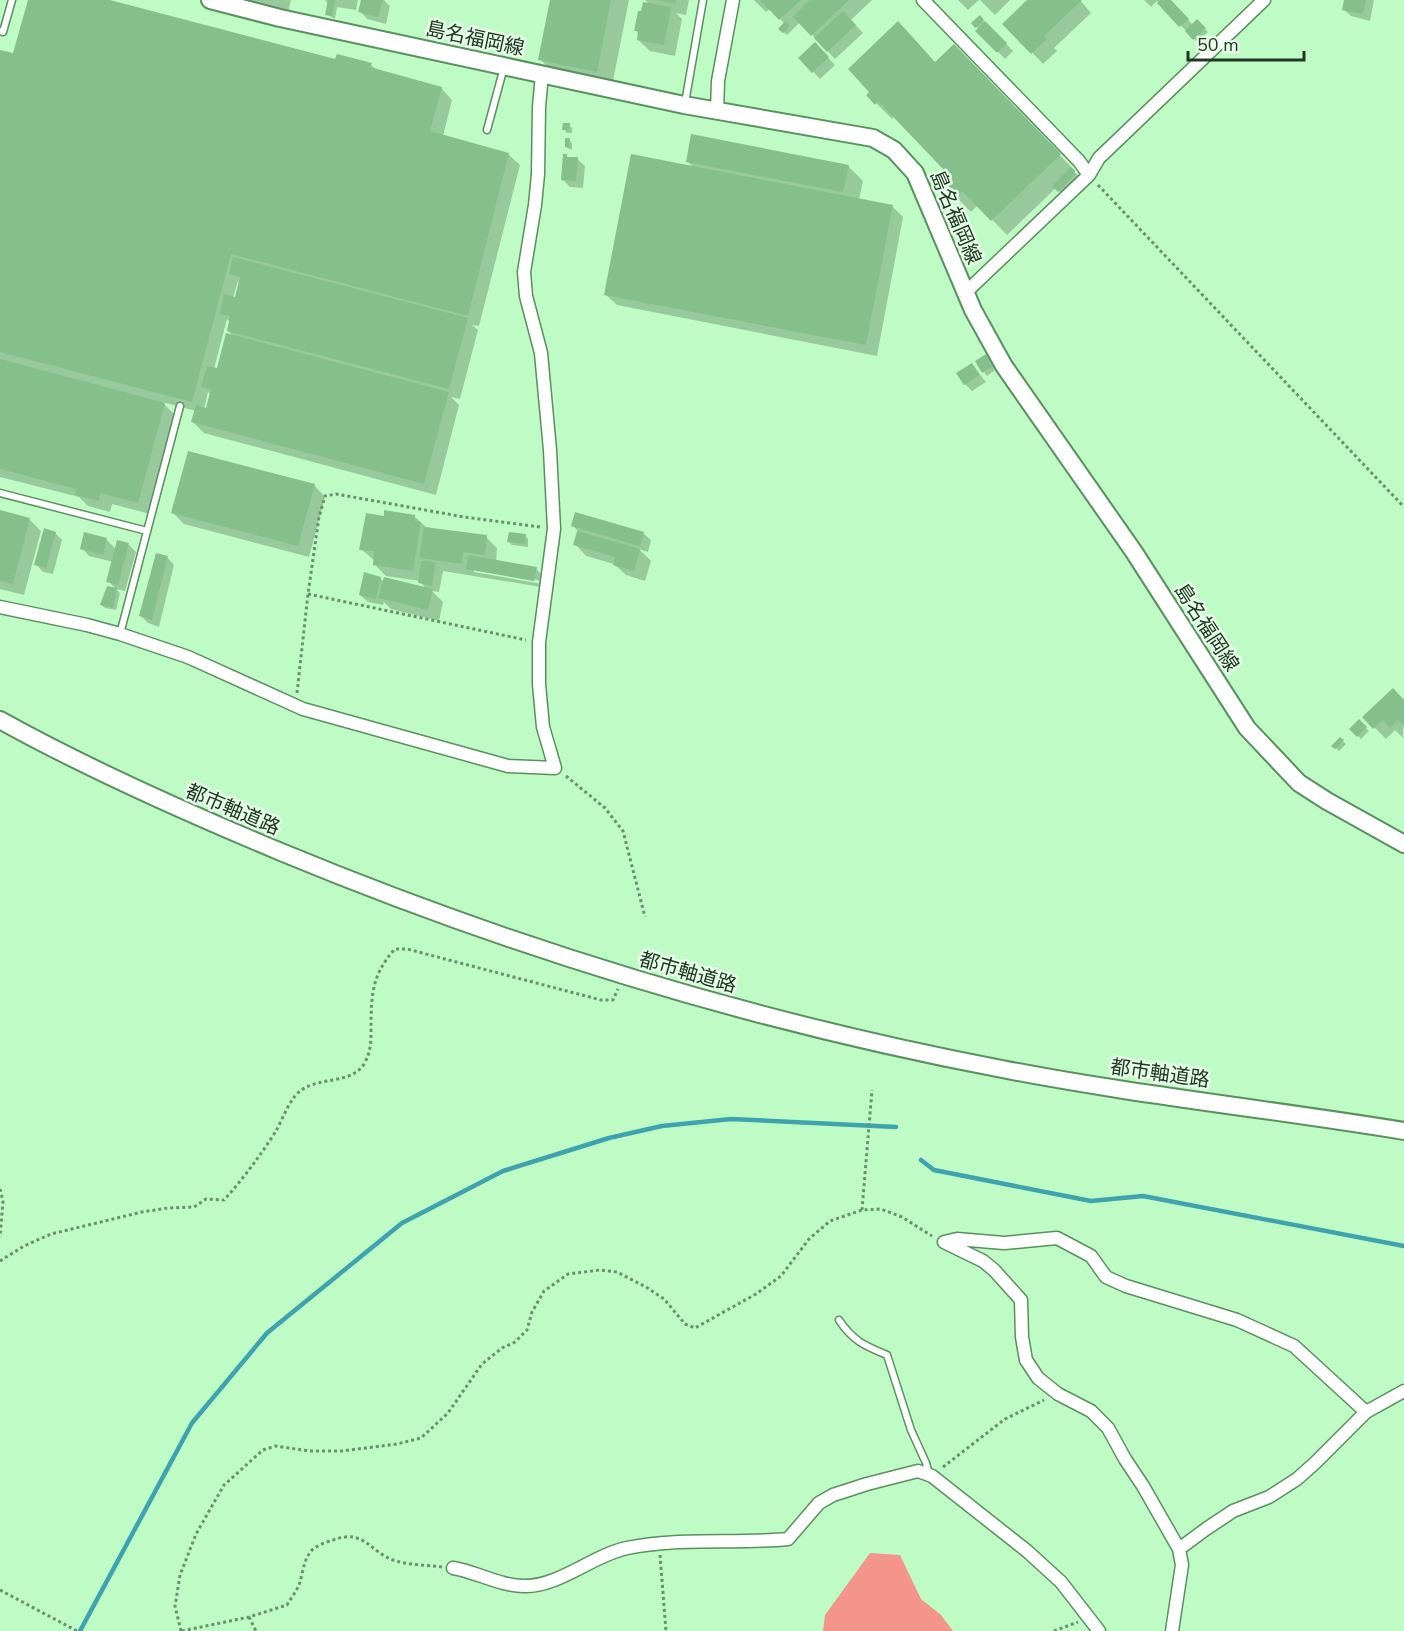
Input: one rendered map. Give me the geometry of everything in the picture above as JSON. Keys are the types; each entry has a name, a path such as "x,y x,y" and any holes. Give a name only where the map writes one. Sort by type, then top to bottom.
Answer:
{"main road":[{"name":"島名福岡線","path":"210,0 280,18 684,105 873,138 894,150 915,173 965,293 987,338 1004,366 1134,552 1247,728 1299,783 1336,807 1404,844"},
{"name":"都市軸道路","path":"0,720 171,806 332,873 464,924 630,978 771,1017 1002,1070 1404,1131"}],"street":[{"path":"717,111 718,81 733,0"},
{"path":"923,0 986,62 1079,161 1089,175"},
{"path":"965,293 1089,175 1099,158 1264,0"},
{"path":"0,607 120,634 188,657 297,706 508,766 555,768 543,727 539,684 539,642 554,529 545,387 541,353 526,296 524,272 537,184 542,74"},
{"path":"944,1242 957,1239 1004,1243 1057,1238 1091,1256 1106,1277 1126,1286 1236,1320 1294,1346 1366,1412"},
{"path":"944,1242 989,1265 1021,1300 1022,1337 1026,1360 1038,1378 1058,1394 1091,1412 1108,1428 1143,1486 1179,1550 1182,1565 1172,1631"},
{"path":"1179,1550 1233,1511 1269,1497 1297,1479 1366,1412 1404,1391"},
{"path":"453,1568 526,1587 547,1582 626,1548 788,1539 819,1503 867,1484 918,1471 930,1475 1027,1551 1060,1582 1099,1631"}],"lane":[{"path":"0,31 3,32 12,0"},
{"path":"684,105 703,0"},
{"path":"488,130 505,66"},
{"path":"120,634 180,406"},
{"path":"0,493 147,531"},
{"path":"839,1320 847,1333 861,1344 887,1355 911,1430 930,1475"}],"path":[{"path":"1089,175 1404,507"},
{"path":"297,706 308,594 319,517 326,496 554,529"},
{"path":"308,594 539,642"},
{"path":"555,768 605,808 623,831 645,917"},
{"path":"0,1262 51,1233 142,1212 194,1207 206,1199 224,1200 243,1180 264,1149 297,1092 316,1082 349,1076 363,1066 370,1052 371,1005 375,980 385,961 396,949 407,949 602,1000 613,1000 618,989"},
{"path":"862,1210 872,1090"},
{"path":"0,1190 3,1201 0,1237"},
{"path":"453,1568 395,1560 379,1553 368,1542 358,1537 341,1537 324,1543 312,1551 303,1567 299,1584 287,1605 249,1617 182,1631 175,1606 180,1575 196,1534 224,1485 263,1450 275,1446 310,1451 342,1451 397,1444 421,1438 448,1413 482,1364 502,1348 515,1342 527,1330 532,1312 544,1291 568,1274 600,1270 617,1272 664,1299 685,1324 695,1328 756,1294 781,1276 809,1239 830,1221 862,1210 881,1209 902,1217 944,1242"},
{"path":"930,1475 1005,1419 1058,1394"},
{"path":"659,1545 666,1631"},
{"path":"0,1590 77,1631"},
{"path":"249,1617 256,1631"},
{"path":"1054,1631 1089,1618"}],"shaded area":[{"path":"870,1553 900,1555 921,1599 941,1615 953,1631 823,1631 825,1615"}],"building":[{"path":"28,0 110,0 335,59 337,54 372,63 370,67 442,87 430,131 509,153 468,316 231,254 192,402 0,352 0,50 13,53"},
{"path":"328,0 335,0 332,16 325,15"},
{"path":"361,0 383,0 378,17 358,12"},
{"path":"550,0 611,0 597,72 538,60"},
{"path":"657,0 676,0 675,4"},
{"path":"760,0 801,0 779,20"},
{"path":"810,0 849,0 811,36 793,17"},
{"path":"1027,0 1082,0 1044,36 1047,39 1031,54 1002,24"},
{"path":"1160,0 1171,0 1189,19 1179,27 1157,3"},
{"path":"1344,0 1366,0 1363,14 1342,10"},
{"path":"643,2 671,7 664,45 637,40 638,31 634,31 638,11 641,11"},
{"path":"843,11 856,25 827,52 814,38"},
{"path":"980,15 984,20 975,28 971,23"},
{"path":"1197,19 1206,28 1193,40 1185,31"},
{"path":"785,21 790,26 783,33 778,29"},
{"path":"898,21 935,62 954,44 1061,154 991,221 962,191 955,198 945,188 948,184 938,174 943,169 878,101 875,105 866,95 869,92 848,69"},
{"path":"985,21 1007,43 997,53 975,31"},
{"path":"815,42 829,57 812,73 798,58"},
{"path":"563,123 570,123 569,130 562,130"},
{"path":"691,134 849,165 843,192 686,162"},
{"path":"565,138 570,138 569,148 565,147"},
{"path":"563,154 567,154 567,157 578,157 576,181 561,180"},
{"path":"631,154 893,205 866,345 604,295"},
{"path":"1071,167 1075,171 1074,176 1058,192 1052,186"},
{"path":"233,257 468,318 449,389 227,331 230,316 220,314 224,294 235,297 240,277 229,274"},
{"path":"226,333 449,392 424,484 191,422 196,405 206,408 211,389 201,387 207,366 217,368"},
{"path":"986,354 993,366 982,373 975,361"},
{"path":"0,359 165,403 138,503 100,493 99,501 75,495 76,489 0,469"},
{"path":"972,363 980,375 964,385 956,373"},
{"path":"188,451 315,484 298,546 171,513"},
{"path":"0,510 30,518 13,584 0,581"},
{"path":"384,510 415,515 415,521 421,522 413,571 373,565 374,551 359,550 366,513 384,516"},
{"path":"575,512 644,532 640,546 571,526"},
{"path":"424,527 487,535 485,555 463,552 462,564 419,558"},
{"path":"44,528 56,532 46,568 34,565"},
{"path":"577,531 640,549 634,571 613,565 615,557 573,545"},
{"path":"84,532 107,538 103,555 80,549"},
{"path":"509,532 526,534 525,544 507,542"},
{"path":"117,540 129,543 118,585 106,582"},
{"path":"156,553 168,556 152,620 139,616"},
{"path":"468,555 537,567 534,581 466,569"},
{"path":"421,561 436,562 432,586 418,583"},
{"path":"364,572 381,577 376,599 359,595"},
{"path":"384,577 433,589 428,610 378,598"},
{"path":"107,586 117,588 113,608 100,605"},
{"path":"1393,688 1404,700 1404,726 1398,720 1390,728 1383,720 1373,729 1362,717"},
{"path":"1359,719 1367,727 1357,737 1349,729"},
{"path":"1340,737 1344,740 1335,749 1331,746"}],"waterway":[{"path":"80,1631 192,1423 267,1333 402,1223 503,1171 609,1138 662,1126 731,1119 896,1127"},
{"path":"921,1160 934,1170 1091,1201 1143,1196 1404,1246"}]}
